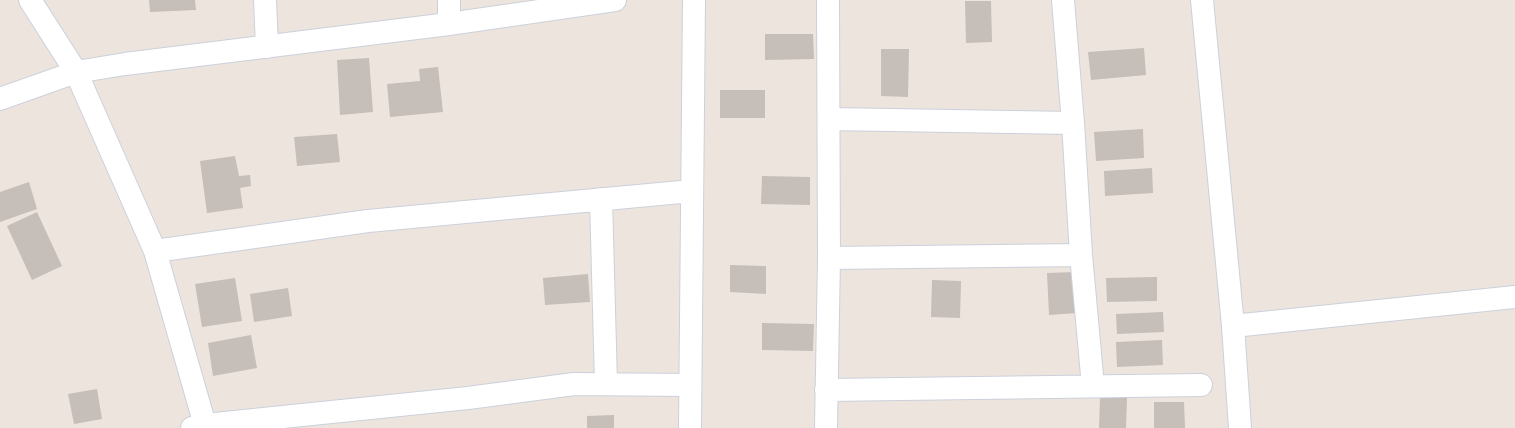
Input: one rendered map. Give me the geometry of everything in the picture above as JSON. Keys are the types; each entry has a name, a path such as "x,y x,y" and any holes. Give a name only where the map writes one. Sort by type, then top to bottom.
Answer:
{"street":[{"path":"30,0 76,72 155,251 199,427 468,398 574,384 690,385"},
{"path":"265,0 267,47"},
{"path":"449,0 449,24"},
{"path":"0,99 76,72 125,64 449,24 615,0"},
{"path":"690,428 694,0"},
{"path":"826,428 829,119 828,0"},
{"path":"1063,0 1073,123 1081,255 1093,386"},
{"path":"1202,0 1233,326 1240,428"},
{"path":"829,119 1073,123"},
{"path":"155,251 368,221 692,191"},
{"path":"601,200 606,384"},
{"path":"828,258 1081,255"},
{"path":"1233,326 1515,297"},
{"path":"826,390 1201,385"}],"building":[{"path":"149,0 195,0 196,10 150,12"},
{"path":"965,1 991,1 992,42 966,43"},
{"path":"765,34 813,34 814,59 765,60"},
{"path":"1144,48 1146,75 1091,80 1088,52"},
{"path":"881,49 909,49 908,97 881,96"},
{"path":"369,58 373,112 340,115 337,60"},
{"path":"438,67 443,112 390,117 387,84 420,81 419,69"},
{"path":"720,90 765,90 765,118 720,118"},
{"path":"1143,129 1144,158 1096,161 1094,132"},
{"path":"337,134 340,162 297,166 294,137"},
{"path":"235,156 239,176 250,175 251,186 240,188 243,208 207,213 200,161"},
{"path":"1152,168 1153,193 1105,196 1104,171"},
{"path":"762,176 810,177 810,205 761,204"},
{"path":"29,182 37,209 0,222 0,192"},
{"path":"37,212 62,266 32,280 7,226"},
{"path":"730,265 766,266 766,294 730,292"},
{"path":"1075,272 1077,313 1049,315 1047,273"},
{"path":"588,274 590,302 545,305 543,278"},
{"path":"1157,277 1157,301 1107,302 1106,278"},
{"path":"235,278 242,321 202,327 195,284"},
{"path":"932,280 961,281 960,318 931,317"},
{"path":"288,288 292,316 254,322 250,294"},
{"path":"1163,312 1164,332 1117,334 1116,314"},
{"path":"762,323 814,324 813,351 762,350"},
{"path":"251,335 257,368 213,376 208,343"},
{"path":"1162,340 1163,365 1117,367 1116,342"},
{"path":"97,389 102,419 74,424 68,394"},
{"path":"1100,398 1127,398 1126,428 1099,428"},
{"path":"1154,402 1184,402 1185,428 1154,428"},
{"path":"614,415 614,428 587,428 587,416"}]}
